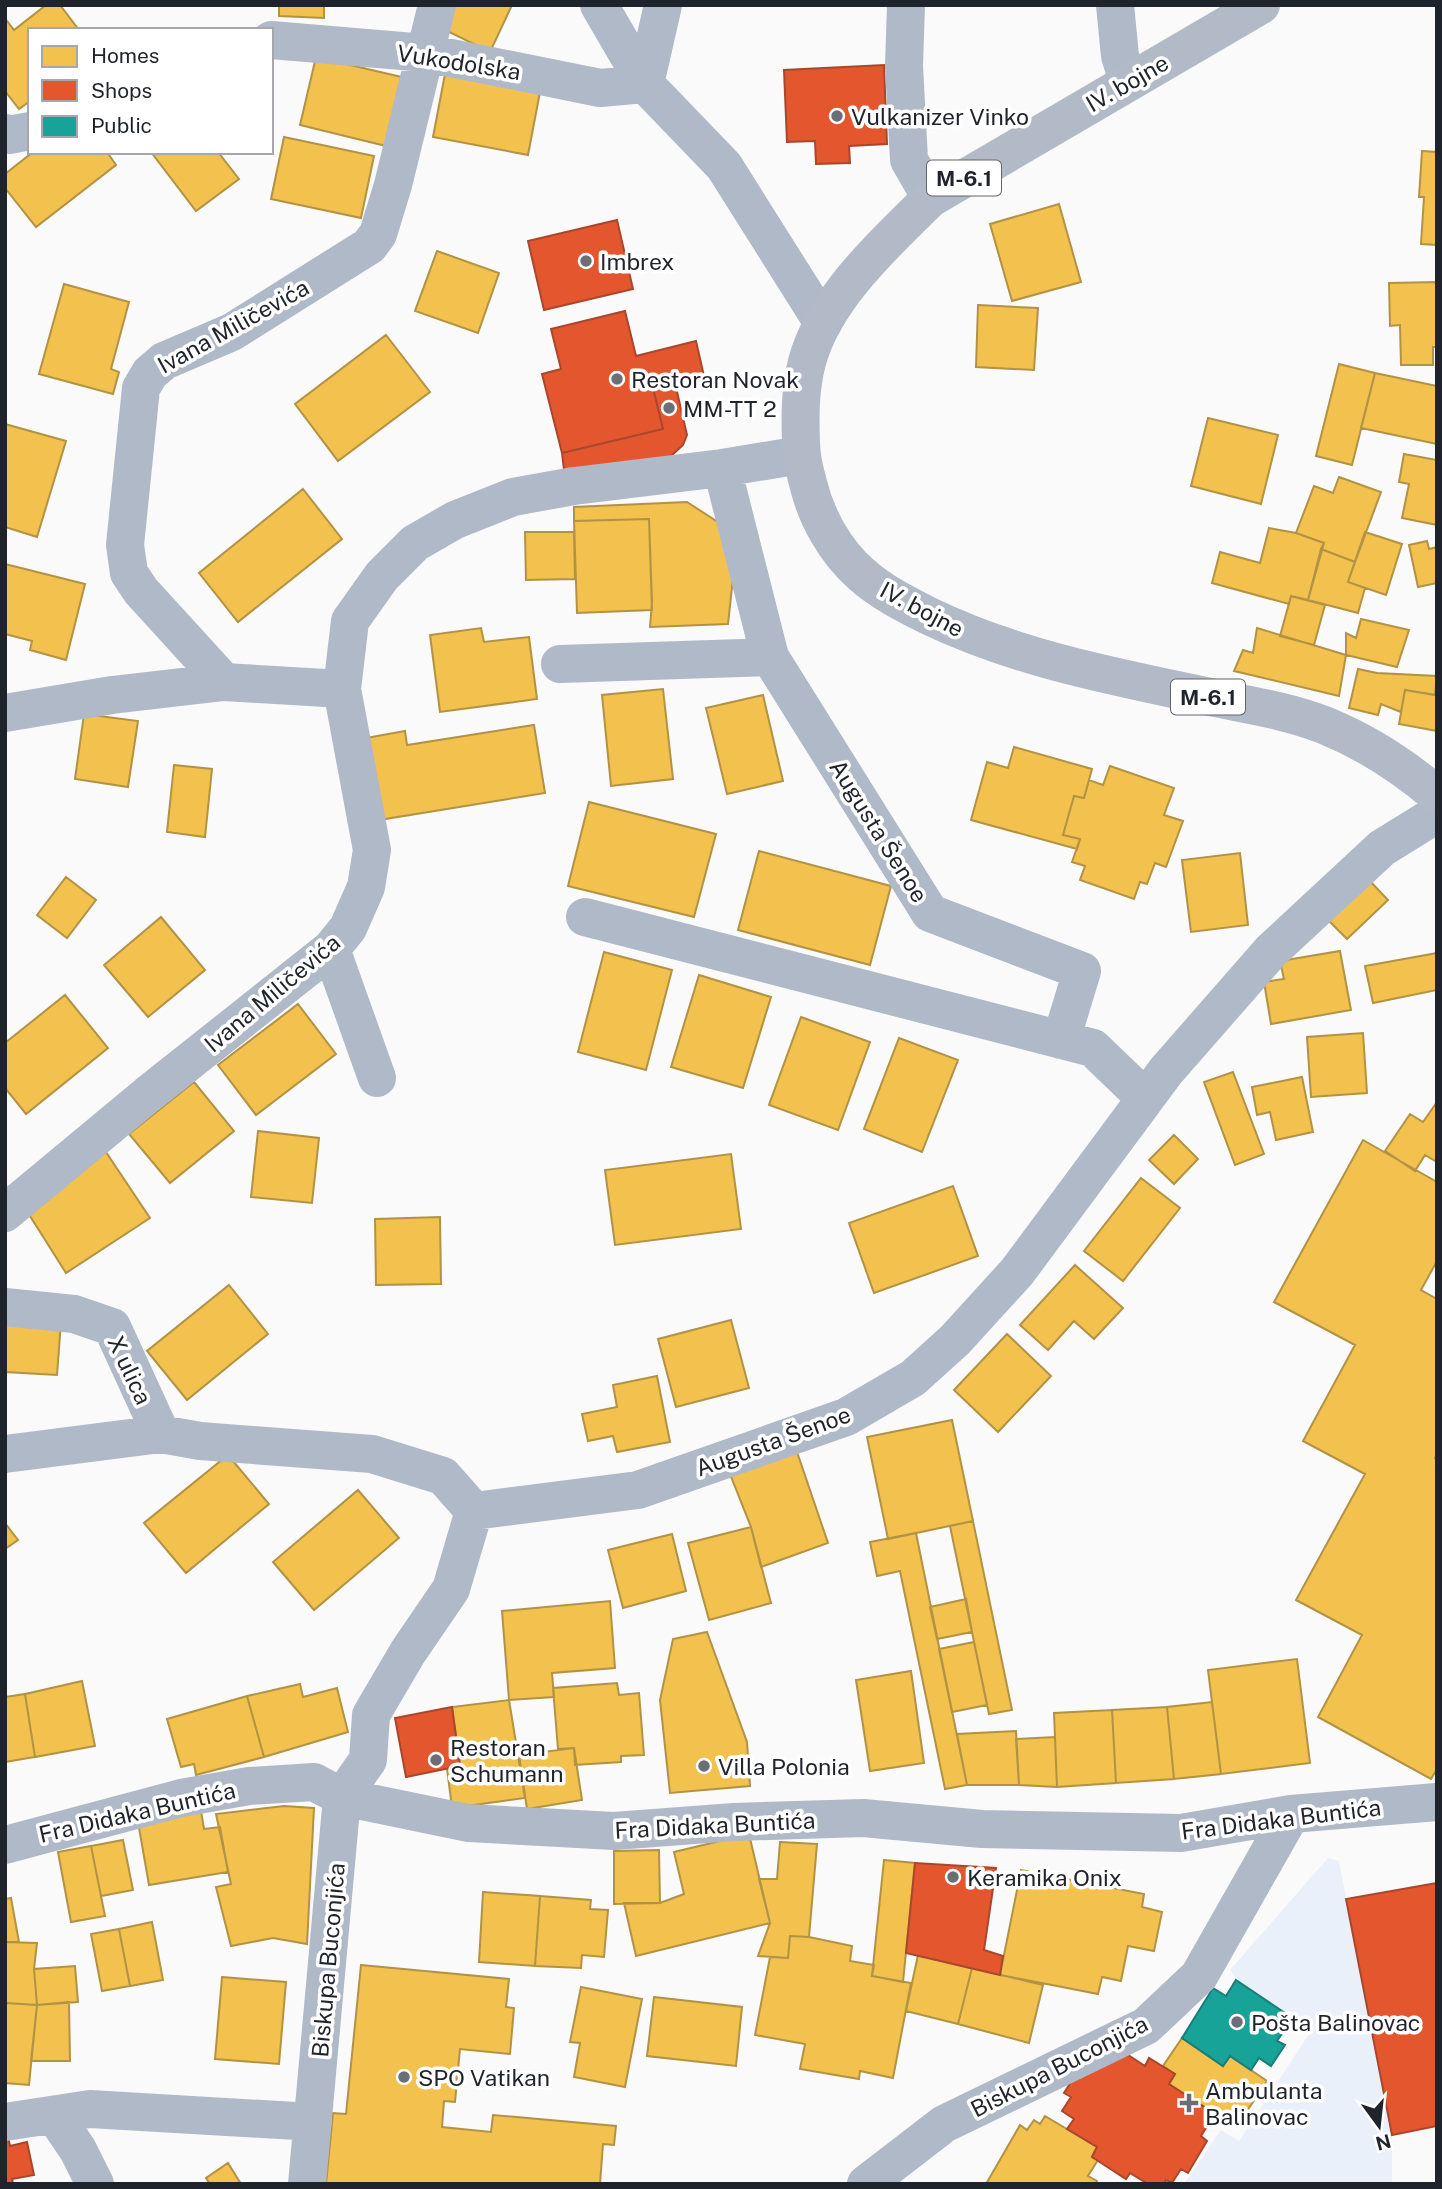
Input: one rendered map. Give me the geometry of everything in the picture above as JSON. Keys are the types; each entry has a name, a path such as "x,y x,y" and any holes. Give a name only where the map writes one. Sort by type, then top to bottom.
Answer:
{"main road":[{"name":"IV. bojne","path":"1261,5 931,198 890,238 854,279 823,323 807,361 800,399 801,455 813,504 830,538 860,574 897,601 964,633 1084,670 1268,709 1322,725 1368,745 1413,775 1437,795"}],"street":[{"name":"Ivana Miličevića","path":"224,682 141,592 129,573 125,545 141,388 150,373 164,361 232,332 369,246 378,233 393,185 437,5"},
{"path":"599,5 645,84 724,166 823,323"},
{"path":"645,84 663,5"},
{"path":"906,5 904,66 909,160 931,198"},
{"path":"1115,5 1120,56 1128,81"},
{"name":"Vukodolska","path":"273,40 426,53 600,88 645,84"},
{"path":"5,133 9,135 28,131"},
{"name":"Ivana Miličevića","path":"5,1213 331,949 348,928 366,887 372,850 342,689 349,621 382,576 415,543 455,520 513,496 801,455"},
{"name":"Augusta Šenoe","path":"722,468 770,657 930,913 1082,971 1061,1040"},
{"path":"560,664 770,657"},
{"path":"5,713 112,695 224,682 342,689"},
{"name":"Augusta Šenoe","path":"474,1511 638,1490 846,1417 913,1378 955,1340 1017,1272 1145,1098 1271,951 1382,848 1437,814"},
{"path":"585,917 1093,1048 1145,1098"},
{"path":"331,949 377,1078"},
{"name":"X ulica","path":"5,1307 74,1314 112,1327 160,1434"},
{"path":"5,1454 160,1434 200,1441 372,1454 443,1476 474,1511 451,1589 408,1652 371,1715 368,1760 342,1797"},
{"name":"Fra Didaka Buntića","path":"5,1844 181,1798 249,1786 314,1782 342,1797 468,1823 614,1830 734,1822 863,1818 982,1829 1181,1833 1291,1814 1437,1802"},
{"name":"Biskupa Buconjića","path":"307,2184 342,1797"},
{"name":"Biskupa Buconjića","path":"866,2184 944,2124 1146,2026 1199,1976 1291,1814"},
{"path":"5,2122 90,2109 313,2122"},
{"path":"55,2116 78,2150 95,2184"}],"shaded area":[{"path":"1328,1858 1339,1861 1392,2135 1392,2184 1184,2184 1221,2130 1239,2141 1311,2031 1236,1980 1230,1970"}],"building: Homes":[{"path":"46,5 60,5 77,28 28,28 28,102 19,109 5,91 5,22 14,30"},
{"path":"279,5 324,5 324,18 279,16"},
{"path":"449,5 512,5 490,52 439,27"},
{"path":"316,57 406,78 390,147 300,125"},
{"path":"445,74 540,92 528,155 433,137"},
{"path":"284,137 374,156 361,218 271,199"},
{"path":"1422,151 1437,152 1437,245 1421,244 1424,197 1419,197"},
{"path":"30,154 108,154 116,165 36,227 5,188 5,174"},
{"path":"153,154 220,154 239,179 196,211"},
{"path":"1059,204 1081,282 1012,301 990,224"},
{"path":"437,251 499,273 478,333 415,311"},
{"path":"1437,282 1437,347 1433,347 1433,365 1401,365 1400,325 1390,326 1389,283"},
{"path":"64,284 129,302 111,369 119,372 113,394 39,374"},
{"path":"978,305 1038,308 1034,370 976,367"},
{"path":"386,335 430,392 338,461 295,404"},
{"path":"1339,364 1375,373 1352,465 1316,456"},
{"path":"1375,373 1437,386 1437,444 1361,428"},
{"path":"1208,418 1278,435 1261,504 1191,486"},
{"path":"5,424 66,441 37,537 5,527"},
{"path":"1404,454 1437,460 1437,525 1402,518 1409,484 1399,482"},
{"path":"1339,477 1381,492 1355,562 1321,549 1324,543 1296,533 1314,486 1333,493"},
{"path":"303,489 342,539 238,622 199,573"},
{"path":"687,502 721,524 733,578 728,624 650,627 652,602 649,519 574,521 574,507"},
{"path":"649,519 652,610 577,613 574,521"},
{"path":"1269,528 1296,533 1324,543 1308,600 1291,596 1289,604 1212,583 1220,552 1260,563"},
{"path":"525,532 574,532 575,579 526,580"},
{"path":"1365,532 1402,544 1386,595 1348,582"},
{"path":"1427,541 1429,549 1437,547 1437,583 1418,587 1409,545"},
{"path":"1321,549 1355,562 1348,582 1365,588 1358,613 1308,600"},
{"path":"5,564 85,584 66,660 30,650 32,641 5,634"},
{"path":"1291,596 1325,605 1314,645 1280,636"},
{"path":"1361,619 1409,630 1397,667 1346,655 1346,633 1356,638"},
{"path":"481,628 484,642 529,637 537,699 440,712 430,635"},
{"path":"1257,628 1346,655 1339,696 1234,671 1243,650 1253,653"},
{"path":"1358,669 1377,673 1437,676 1435,695 1405,690 1401,712 1381,704 1378,715 1349,708"},
{"path":"663,689 673,779 611,786 602,695"},
{"path":"1405,690 1437,695 1437,731 1399,724"},
{"path":"763,695 783,781 727,794 706,708"},
{"path":"84,714 138,721 128,787 75,779"},
{"path":"534,725 545,793 379,820 366,738 405,731 407,745"},
{"path":"1014,747 1092,769 1084,798 1074,796 1063,835 1080,839 1077,849 971,820 987,762 1008,768"},
{"path":"174,765 212,769 205,837 167,832"},
{"path":"1110,766 1174,788 1164,815 1183,821 1166,867 1155,863 1147,884 1140,882 1134,899 1080,880 1085,866 1072,862 1080,839 1063,835 1074,796 1084,798 1089,780 1103,785"},
{"path":"589,802 716,834 694,917 568,886"},
{"path":"759,851 891,886 870,965 738,930"},
{"path":"1240,853 1248,925 1191,932 1182,860"},
{"path":"66,877 96,900 67,938 37,915"},
{"path":"1368,879 1388,900 1347,939 1326,918"},
{"path":"161,917 205,970 148,1017 104,965"},
{"path":"1340,951 1351,1010 1271,1024 1264,982 1284,979 1280,961"},
{"path":"604,952 672,970 646,1070 578,1052"},
{"path":"1437,953 1437,990 1373,1003 1365,966"},
{"path":"699,975 771,997 743,1088 671,1067"},
{"path":"65,995 108,1048 26,1114 5,1088 5,1043"},
{"path":"298,1004 336,1054 256,1115 218,1065"},
{"path":"801,1017 870,1042 838,1130 769,1105"},
{"path":"1363,1033 1367,1093 1311,1097 1307,1037"},
{"path":"899,1038 958,1060 922,1152 864,1129"},
{"path":"1233,1072 1264,1154 1235,1165 1204,1082"},
{"path":"1302,1077 1313,1132 1276,1140 1270,1112 1257,1115 1252,1087"},
{"path":"194,1082 234,1131 170,1183 129,1134"},
{"path":"1437,1102 1437,1162 1425,1155 1415,1171 1385,1151 1410,1114 1423,1122"},
{"path":"258,1131 319,1138 312,1203 251,1197"},
{"path":"1174,1135 1198,1159 1174,1184 1149,1160"},
{"path":"1363,1140 1437,1182 1437,1261 1421,1290 1437,1299 1437,1769 1431,1779 1318,1717 1362,1635 1296,1600 1365,1474 1303,1441 1355,1345 1274,1302"},
{"path":"106,1152 150,1218 66,1273 23,1205"},
{"path":"731,1154 741,1229 615,1245 605,1170"},
{"path":"1141,1178 1180,1208 1123,1281 1084,1251"},
{"path":"953,1186 978,1256 874,1293 849,1223"},
{"path":"440,1217 441,1284 376,1285 375,1219"},
{"path":"1075,1265 1123,1308 1094,1339 1074,1321 1048,1350 1020,1325"},
{"path":"229,1285 268,1334 187,1400 147,1351"},
{"path":"5,1318 61,1322 57,1375 5,1372"},
{"path":"731,1320 749,1388 676,1407 658,1339"},
{"path":"1007,1334 1051,1376 998,1432 954,1390"},
{"path":"657,1376 670,1442 617,1452 613,1436 588,1441 582,1414 617,1407 613,1385"},
{"path":"952,1420 973,1521 888,1539 867,1437"},
{"path":"795,1446 828,1543 761,1567 751,1527 728,1469"},
{"path":"228,1455 269,1504 186,1573 144,1523"},
{"path":"358,1490 399,1538 314,1610 273,1562"},
{"path":"973,1521 1012,1710 989,1714 950,1526"},
{"path":"5,1523 18,1540 5,1549"},
{"path":"751,1527 771,1603 709,1620 688,1543"},
{"path":"916,1533 967,1785 945,1789 900,1571 877,1576 870,1542"},
{"path":"672,1534 686,1591 623,1608 608,1550"},
{"path":"966,1599 972,1632 937,1639 930,1607"},
{"path":"610,1601 615,1668 552,1673 554,1697 509,1700 502,1611"},
{"path":"707,1632 747,1742 750,1786 670,1793 660,1700 673,1639"},
{"path":"974,1642 987,1705 952,1712 939,1649"},
{"path":"1297,1659 1310,1763 1221,1774 1208,1670"},
{"path":"911,1671 924,1763 870,1771 856,1680"},
{"path":"82,1681 95,1746 35,1757 25,1694"},
{"path":"617,1683 619,1695 639,1693 644,1755 621,1756 621,1762 575,1765 574,1748 558,1749 553,1688"},
{"path":"300,1684 303,1697 337,1688 348,1732 264,1757 247,1696"},
{"path":"25,1694 35,1757 5,1762 5,1697"},
{"path":"247,1696 264,1757 196,1775 194,1764 181,1767 167,1719"},
{"path":"509,1700 525,1798 452,1808 447,1768 460,1766 452,1707"},
{"path":"1212,1702 1221,1774 1174,1779 1167,1707"},
{"path":"1167,1707 1174,1779 1116,1783 1112,1710"},
{"path":"1112,1710 1116,1783 1057,1787 1054,1713"},
{"path":"1016,1731 1019,1785 967,1785 957,1734"},
{"path":"1055,1737 1057,1787 1019,1785 1016,1739"},
{"path":"574,1748 582,1800 527,1809 519,1755"},
{"path":"284,1806 314,1808 307,1944 273,1938 231,1946 216,1887 231,1884 216,1814"},
{"path":"201,1811 204,1829 220,1827 228,1872 149,1885 138,1822"},
{"path":"749,1834 770,1923 636,1956 624,1903 660,1903 684,1894 674,1852"},
{"path":"123,1840 133,1890 101,1896 91,1846"},
{"path":"780,1842 817,1844 809,1937 790,1936 788,1958 758,1956 770,1923 759,1879 777,1879"},
{"path":"91,1846 105,1916 71,1922 58,1852"},
{"path":"659,1850 660,1903 614,1904 614,1851"},
{"path":"884,1860 915,1863 903,1982 872,1976"},
{"path":"1021,1870 1144,1894 1142,1907 1162,1912 1154,1951 1128,1946 1121,1981 1102,1977 1098,1994 1000,1975"},
{"path":"483,1892 540,1896 535,1966 479,1962"},
{"path":"540,1896 591,1900 590,1909 608,1910 604,1957 582,1955 581,1968 535,1966"},
{"path":"11,1898 19,1942 5,1942 5,1899"},
{"path":"152,1922 163,1980 130,1986 119,1929"},
{"path":"119,1929 130,1986 102,1991 91,1934"},
{"path":"790,1936 852,1946 850,1961 874,1965 872,1976 911,1983 893,2078 860,2071 859,2079 800,2069 805,2044 755,2035 770,1957 788,1958"},
{"path":"5,1942 37,1943 34,1969 37,2005 5,2003"},
{"path":"918,1955 972,1968 958,2024 906,2011"},
{"name":"SPO Vatikan","path":"361,1965 509,1979 506,2007 514,2008 510,2054 460,2049 455,2102 444,2101 442,2127 491,2132 493,2115 616,2126 614,2145 603,2144 600,2184 326,2184 333,2113 346,2114"},
{"path":"75,1966 78,2002 37,2005 34,1969"},
{"path":"972,1968 1043,1985 1029,2043 958,2024"},
{"path":"222,1977 286,1982 279,2064 215,2059"},
{"path":"581,1987 642,1999 625,2087 574,2077 580,2043 570,2042"},
{"path":"654,1997 742,2007 736,2066 647,2056"},
{"path":"69,2002 70,2061 31,2061 37,2005"},
{"path":"5,2003 37,2005 29,2085 5,2083"},
{"path":"1182,2038 1223,2066 1230,2056 1267,2081 1243,2117 1235,2111 1227,2122 1169,2084 1175,2074 1163,2066"},
{"path":"1045,2116 1097,2147 1092,2157 1098,2160 1088,2176 1097,2181 1095,2184 986,2184 1020,2125 1027,2130 1034,2120 1040,2124"},
{"path":"228,2163 241,2184 210,2184 206,2178"}],"building: Shops":[{"path":"884,65 887,144 849,146 850,163 816,164 815,141 787,142 784,70"},
{"path":"617,220 633,289 544,310 528,241"},
{"name":"Restoran Novak","path":"625,311 636,356 696,341 704,376 653,388 663,429 562,453 542,374 561,369 551,329"},
{"name":"MM-TT 2","path":"675,383 687,435 683,445 670,457 564,470 562,453 663,429 653,388"},
{"path":"452,1707 460,1766 406,1777 395,1718"},
{"path":"915,1863 996,1868 984,1950 1003,1956 1000,1975 906,1953"},
{"path":"1437,1883 1437,2126 1392,2135 1346,1899"},
{"path":"1116,2047 1145,2066 1149,2058 1175,2074 1169,2084 1209,2110 1205,2116 1211,2120 1201,2136 1207,2141 1188,2173 1181,2169 1172,2183 1166,2180 1164,2184 1148,2184 1130,2173 1126,2179 1092,2157 1097,2147 1067,2129 1074,2119 1062,2111 1071,2097 1064,2093 1083,2063"},
{"path":"5,2132 10,2146 27,2142 34,2175 12,2179 13,2184 5,2184"}],"building: Public":[{"path":"1236,1980 1285,2013 1280,2020 1288,2025 1277,2041 1285,2045 1271,2066 1259,2058 1251,2070 1230,2056 1223,2066 1182,2038 1213,1988 1226,1996"}],"place":[{"name":"Vulkanizer Vinko","path":"837,116"},
{"name":"Imbrex","path":"586,261"},
{"name":"Restoran Novak","path":"617,379"},
{"name":"MM-TT 2","path":"669,408"},
{"name":"Restoran Schumann","path":"436,1760"},
{"name":"Villa Polonia","path":"704,1766"},
{"name":"Keramika Onix","path":"953,1877"},
{"name":"Pošta Balinovac","path":"1237,2022"},
{"name":"SPO Vatikan","path":"404,2077"},
{"name":"Ambulanta Balinovac","path":"1189,2103"}]}
